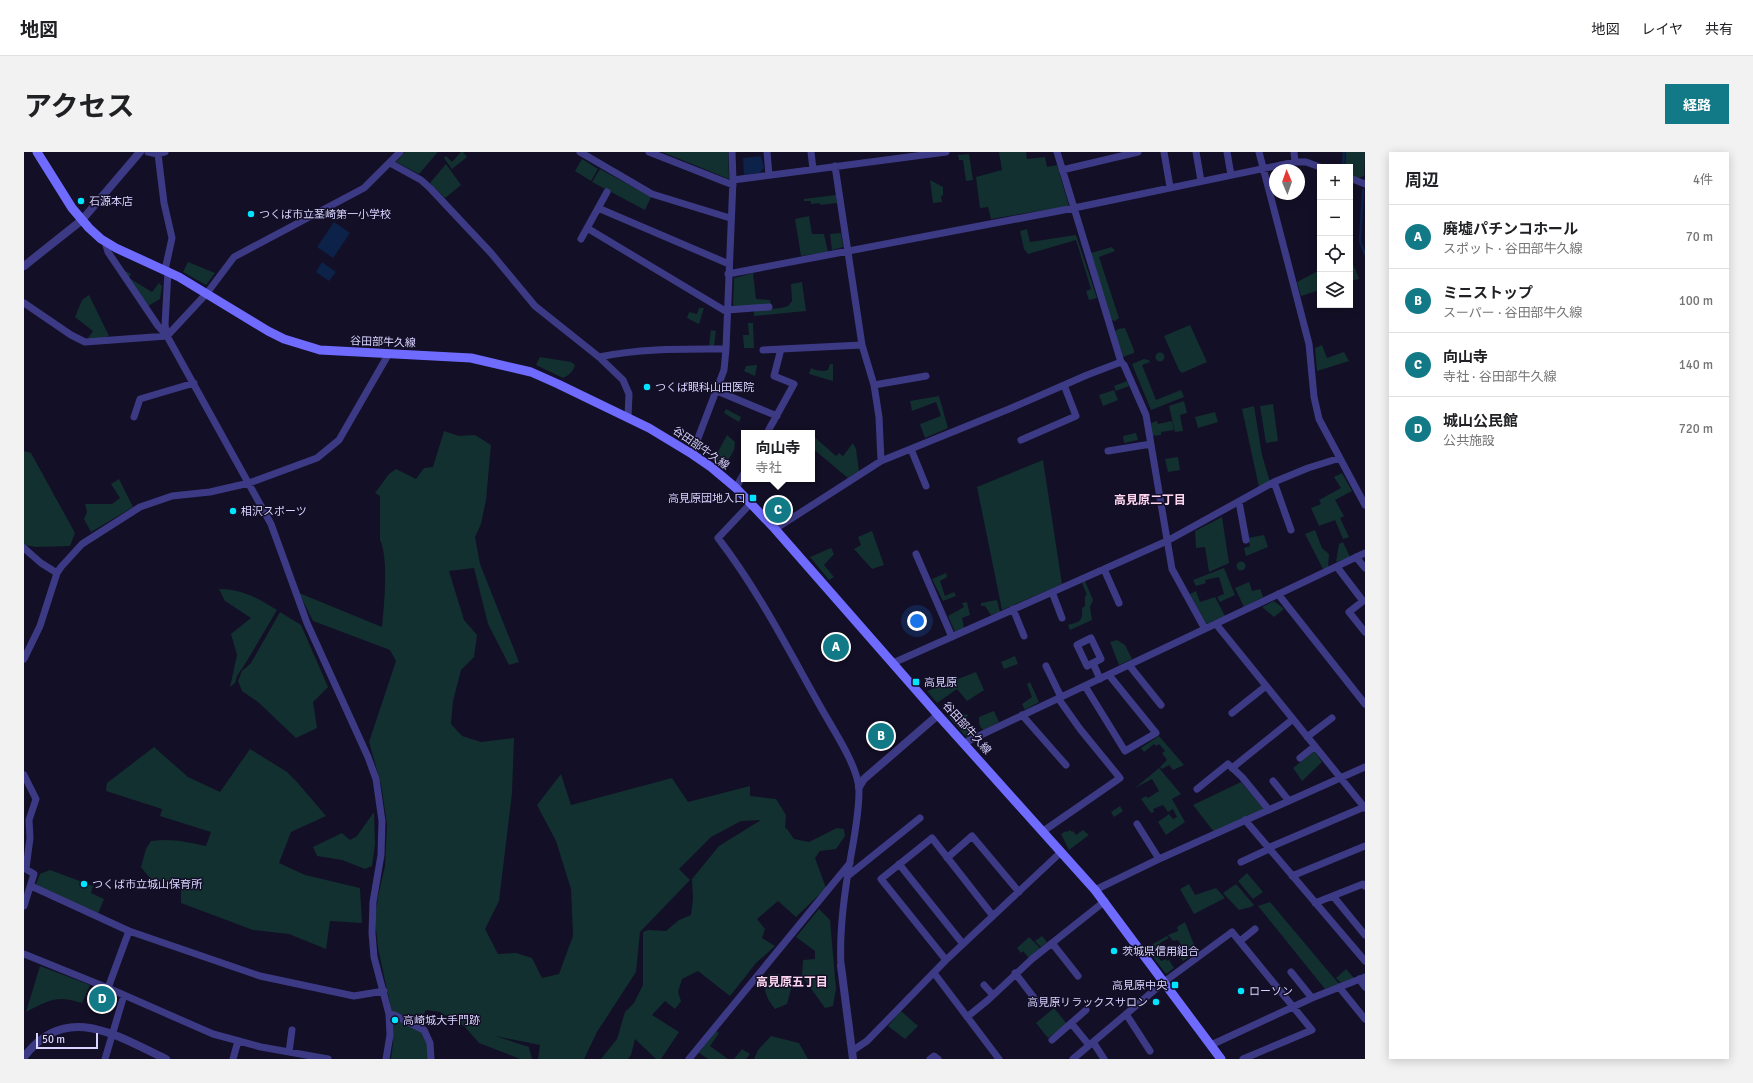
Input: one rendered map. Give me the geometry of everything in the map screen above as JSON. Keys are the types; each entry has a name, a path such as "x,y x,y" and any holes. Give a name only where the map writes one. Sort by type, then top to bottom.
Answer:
{"main road":[{"name":"谷田部牛久線","path":"37,152 61,192 82,220 105,242 166,270 207,293 268,331 294,343 320,350 388,355 471,358 514,367 547,378 628,417 660,434 692,454 736,488 776,529 938,715 1105,901 1221,1059"}],"street":[{"path":"24,266 82,220 140,152"},
{"path":"148,152 161,153 164,203 172,238 166,270 165,325 167,336"},
{"path":"24,303 72,335 89,342 127,337 167,336 207,293 234,257 364,188 400,152"},
{"path":"580,152 652,194 730,218"},
{"path":"648,152 733,182 769,175 946,152"},
{"path":"692,454 724,370 730,218 733,182 732,152"},
{"path":"767,152 769,175"},
{"path":"811,152 814,169"},
{"path":"1057,152 1121,362 1124,365 1146,415 1172,569 1205,630"},
{"path":"1062,170 1138,152"},
{"path":"1164,152 1170,187"},
{"path":"1196,152 1202,181"},
{"path":"1227,152 1231,175"},
{"path":"1259,152 1310,344 1314,396 1319,419 1365,505"},
{"path":"1294,152 1295,162"},
{"path":"728,274 1074,208 1295,162 1306,162 1317,166"},
{"path":"390,163 421,180 430,188 491,253 536,306 599,357 623,380 628,389 628,417"},
{"path":"835,166 862,345 874,385 879,417 881,461"},
{"path":"1353,179 1365,184"},
{"path":"581,239 607,192"},
{"path":"598,208 729,264"},
{"path":"587,228 727,311 769,307"},
{"path":"105,242 108,252 158,326 167,336 271,524 302,612 368,757 376,779 381,806 382,840 373,902 372,933 374,957 384,990 389,1014 390,1035 386,1059"},
{"path":"764,350 862,345"},
{"path":"599,357 648,349 726,349"},
{"path":"769,430 794,384 774,376 781,349"},
{"path":"24,659 40,626 57,573 82,544 140,507 172,496 210,492 249,483 310,461 324,453 339,440 388,355"},
{"path":"776,529 881,461 1121,362"},
{"path":"874,385 926,376"},
{"path":"134,417 140,399 194,383"},
{"path":"1021,440 1076,416 1064,385"},
{"path":"717,390 777,416"},
{"path":"1108,451 1151,444"},
{"path":"911,449 926,486"},
{"path":"893,663 1167,541 1274,482 1308,468 1340,458"},
{"path":"736,488 741,479"},
{"path":"1274,482 1291,530"},
{"path":"1239,502 1246,540"},
{"path":"751,504 718,538 746,576 789,650 850,760 859,787 857,820 840,938 841,966 852,1055"},
{"path":"24,548 41,563 57,573"},
{"path":"964,743 1365,553"},
{"path":"916,554 952,636"},
{"path":"1356,557 1365,568"},
{"path":"1337,567 1363,601 1349,612 1365,632"},
{"path":"1104,569 1119,603"},
{"path":"1052,592 1062,618"},
{"path":"1278,594 1365,704"},
{"path":"1013,609 1024,636"},
{"path":"1216,624 1365,807 1269,848 1241,862"},
{"path":"1093,663 1100,679"},
{"path":"1129,665 1161,705"},
{"path":"1042,832 1120,778 1080,729 1060,698 1046,666"},
{"path":"1085,686 1125,751 1156,733 1109,674"},
{"path":"1232,712 1266,686"},
{"path":"859,787 864,780 938,715"},
{"path":"1022,715 1066,765"},
{"path":"1307,737 1332,718"},
{"path":"1232,768 1293,719"},
{"path":"1300,758 1314,746"},
{"path":"1197,789 1228,764 1242,777 1269,810"},
{"path":"1095,890 1159,859 1365,767"},
{"path":"24,775 36,799 26,819 30,838 25,868 34,874 24,906"},
{"path":"1273,781 1289,801"},
{"path":"849,875 920,818"},
{"path":"1245,820 1365,962"},
{"path":"1137,824 1159,859"},
{"path":"947,858 972,836 1019,892"},
{"path":"946,960 881,879 932,838 993,916"},
{"path":"1292,876 1365,846"},
{"path":"852,1055 946,960 1062,852"},
{"path":"689,1059 850,863"},
{"path":"899,864 963,944"},
{"path":"1315,903 1364,884 1365,886"},
{"path":"31,886 129,931 260,976 354,996 384,990"},
{"path":"1333,896 1365,935"},
{"path":"967,1017 993,995 1015,973 1105,901"},
{"path":"1240,941 1255,929"},
{"path":"108,988 129,931"},
{"path":"1073,1059 1164,982 1232,932 1294,1006 1312,1030 1243,1059"},
{"path":"1052,943 1078,976"},
{"path":"24,954 108,988 194,1027 238,1042 328,1059"},
{"path":"1291,972 1312,998"},
{"path":"934,973 999,1059"},
{"path":"1015,973 1038,1003"},
{"path":"1211,1045 1312,998 1362,978 1365,987"},
{"path":"984,985 993,995"},
{"path":"1339,987 1365,1019"},
{"path":"105,1059 124,995"},
{"path":"1052,1040 1086,1010"},
{"path":"389,1014 424,1030 430,1043 431,1059"},
{"path":"1126,1014 1150,1051"},
{"path":"1071,1023 1104,1059"},
{"path":"24,1057 42,1038 63,1029 90,1027 112,1034 166,1059"},
{"path":"289,1052 292,1030"},
{"path":"232,1059 238,1042"},
{"path":"930,1059 934,1056 938,1059"}],"green space":[{"path":"405,152 437,153 419,174 396,162"},
{"path":"461,152 463,152 467,157 452,169 444,158 446,156 452,162"},
{"path":"662,152 728,152 729,179"},
{"path":"999,152 1026,152 1027,159 1045,157 1047,167 1057,165 1069,206 991,219 988,207 980,208 976,177 1002,170"},
{"path":"1346,152 1365,152 1364,176 1358,178 1353,176 1353,164 1345,164"},
{"path":"969,154 973,180 966,181 963,160 959,160 958,155"},
{"path":"582,159 598,169 591,181 575,171"},
{"path":"446,164 461,185 445,198 430,183"},
{"path":"600,169 651,197 645,210 592,182"},
{"path":"930,180 943,187 943,195 941,196 942,202 933,203"},
{"path":"836,195 837,203 820,205 820,203 811,204 811,201 804,201 804,199"},
{"path":"809,216 812,234 824,234 828,252 801,256 795,219"},
{"path":"1027,229 1030,242 1076,235 1097,298 1089,300 1086,291 1091,289 1076,240 1028,254 1024,249 1020,231"},
{"path":"841,233 843,247 832,250 830,234"},
{"path":"1112,247 1115,251 1099,257 1119,318 1115,321 1111,320 1091,253"},
{"path":"188,262 215,273 206,285 183,272"},
{"path":"1353,265 1355,268 1359,279 1353,280"},
{"path":"125,271 131,274 129,278 152,292 159,283 162,286 160,299 148,306 124,272"},
{"path":"1317,272 1317,291 1301,296 1297,282"},
{"path":"753,273 756,299 770,300 771,305 733,307 734,278"},
{"path":"802,282 806,311 754,316 754,311 788,306 792,301 791,284"},
{"path":"89,295 109,336 100,339 88,338 93,331 75,317 82,300"},
{"path":"699,308 704,308 699,324 687,318 689,312 697,314"},
{"path":"748,323 753,323 754,348 744,348 743,335 749,335"},
{"path":"1190,325 1207,362 1182,373 1179,370 1164,336"},
{"path":"1125,328 1134,353 1123,357 1115,332 1118,329"},
{"path":"711,330 716,331 714,346 709,346"},
{"path":"1322,345 1327,358 1344,352 1349,361 1317,371 1315,348"},
{"path":"1160,352 1165,357 1160,362 1155,357"},
{"path":"540,357 571,362 575,365 573,370 563,378 536,365"},
{"path":"1144,359 1149,360 1150,362 1142,365 1156,400 1181,390 1184,397 1151,410 1132,364"},
{"path":"830,364 833,364 833,381 809,374 811,368 815,370 828,370"},
{"path":"757,365 755,376 744,371 746,366"},
{"path":"1127,381 1129,386 1116,391 1114,386"},
{"path":"1114,390 1118,400 1103,406 1099,395"},
{"path":"939,396 948,428 925,438 920,424 941,416 936,402 912,411 910,401"},
{"path":"1184,401 1187,413 1180,415 1183,431 1175,432 1169,406"},
{"path":"1273,404 1278,441 1266,443 1260,406"},
{"path":"1254,406 1262,455 1270,482 1259,487 1242,409"},
{"path":"726,409 741,417 739,422 724,413"},
{"path":"1215,412 1218,422 1198,428 1195,417"},
{"path":"1157,421 1158,424 1172,421 1174,430 1161,432 1161,435 1152,436 1151,423"},
{"path":"444,431 459,436 475,435 491,445 486,500 481,524 475,537 480,564 519,662 509,665 488,624 474,568 449,571 464,620 477,635 474,657 461,670 453,701 451,724 462,736 481,742 514,738 512,793 499,901 485,929 498,954 516,953 532,958 542,978 559,974 573,936 571,889 556,841 537,805 561,774 571,805 672,778 688,802 750,786 750,796 776,799 786,815 785,828 794,839 809,842 837,828 844,829 845,836 836,849 820,851 815,858 826,888 796,917 778,901 757,919 765,929 762,938 775,946 756,963 730,996 698,971 682,979 678,992 681,1001 675,1009 665,1001 652,1015 679,1032 661,1059 656,1059 635,1039 631,1055 628,1059 601,1059 617,1039 625,1012 634,1003 643,985 643,932 648,930 666,931 679,920 691,915 693,899 692,879 719,846 761,820 741,821 711,837 679,869 690,880 640,932 636,972 597,1032 584,1059 538,1059 540,1045 495,1036 529,1047 532,1059 520,1059 479,1043 465,1027 440,1012 426,1010 419,1022 424,1028 433,1059 391,1059 393,1043 393,1018 378,948 375,919 378,896 385,866 387,824 381,784 369,742 396,661 390,650 313,621 299,593 382,627 385,595 385,570 383,548 380,540 380,496 375,493 389,474 396,469 416,479 424,468 433,467"},
{"path":"1136,433 1138,440 1124,443 1123,436"},
{"path":"727,435 735,442 734,450 723,470 713,461"},
{"path":"815,438 836,456 839,453 843,456 853,443 856,449 859,471 848,478 815,450"},
{"path":"24,451 31,453 75,533 70,546 36,547 24,545"},
{"path":"1178,457 1180,470 1168,472 1165,459"},
{"path":"1043,460 1062,584 1002,610 977,487"},
{"path":"1342,473 1352,491 1335,500 1344,516 1340,518 1349,537 1343,539 1335,520 1319,526 1311,508 1321,504 1319,500 1341,488 1334,477"},
{"path":"119,479 133,507 91,532 84,519 87,512 85,504 112,504 120,498 111,484"},
{"path":"1222,517 1229,563 1209,572 1205,547 1196,548 1195,531"},
{"path":"1315,530 1322,548 1329,554 1328,568 1323,569 1305,534"},
{"path":"872,531 884,565 872,569 854,549 861,545 858,537"},
{"path":"1264,535 1268,547 1246,556 1244,548 1250,546 1248,538"},
{"path":"1343,542 1350,557 1336,562 1339,544"},
{"path":"831,548 834,554 824,565 834,577 829,580 810,557"},
{"path":"1239,562 1243,562 1245,566 1243,570 1239,570 1237,568 1237,564"},
{"path":"1224,568 1235,595 1220,602 1217,597 1224,594 1219,577 1205,580 1206,583 1196,586 1193,580"},
{"path":"946,573 947,577 940,581 945,596 954,592 956,596 943,601 932,579"},
{"path":"1085,581 1093,600 1090,607 1092,620 1070,630 1068,625 1080,621 1082,616 1082,608 1085,606 1085,596 1087,595 1082,583"},
{"path":"1249,582 1252,591 1260,589 1263,597 1244,607 1235,588"},
{"path":"219,589 242,592 277,610 237,676 235,683 230,687 237,655 231,634 251,618 225,601"},
{"path":"1196,591 1200,602 1215,597 1225,616 1206,624 1190,594"},
{"path":"997,600 1000,612 991,615 985,606 981,606 981,603"},
{"path":"1274,601 1284,609 1274,617 1262,607"},
{"path":"967,602 970,615 962,618 964,628 955,632 948,616 964,607 962,603"},
{"path":"280,612 301,625 328,687 313,702 317,728 296,738 258,702 242,691 238,681 242,671 251,663"},
{"path":"1117,640 1125,645 1132,659 1119,665 1110,642"},
{"path":"1015,656 1018,664 1004,669 1001,662"},
{"path":"976,672 984,690 967,701 957,689 937,703 927,691"},
{"path":"1030,682 1039,702 1025,710 1022,704 1032,697 1027,684"},
{"path":"959,710 963,714 969,715 961,721 969,732 977,734 967,738 948,716"},
{"path":"994,711 999,722 984,730 982,729 979,717"},
{"path":"1159,736 1184,765 1173,770 1169,765 1162,769 1160,767 1167,760 1162,753 1165,751 1159,744 1156,746 1154,744 1144,752 1141,748"},
{"path":"154,747 188,777 220,792 250,749 287,772 326,816 291,832 279,863 305,875 360,888 362,923 330,921 326,949 289,934 253,930 181,903 181,889 158,882 145,873 141,867 146,849 151,841 172,840 206,846 211,832 160,816 162,809 106,791 107,783"},
{"path":"1315,752 1322,762 1302,781 1293,768"},
{"path":"1159,768 1181,794 1172,799 1185,822 1166,835 1158,822 1169,814 1173,819 1177,817 1173,809 1168,812 1163,805 1153,809 1154,812 1151,813 1141,799 1146,796 1148,798 1159,791 1152,779 1135,788"},
{"path":"1241,782 1264,809 1214,832 1193,805"},
{"path":"1120,806 1123,811 1114,817 1111,812"},
{"path":"374,812 375,844 372,866 365,869 342,860 317,856 313,847 342,833 350,840 357,836"},
{"path":"1070,830 1076,835 1083,830 1089,835 1069,850 1061,834"},
{"path":"50,870 93,886 91,893 104,899 98,914 37,887 36,884 40,874"},
{"path":"1247,873 1263,892 1253,899 1238,881"},
{"path":"1189,884 1195,895 1216,888 1225,898 1194,914 1180,889"},
{"path":"1236,884 1254,905 1239,910 1223,893"},
{"path":"1270,902 1339,984 1325,989 1258,906"},
{"path":"819,909 830,920 836,989 833,1006 825,1008 802,976 803,960 815,959 815,951 796,937"},
{"path":"1185,922 1197,952 1183,961 1179,955 1185,951 1178,940 1173,941 1168,935 1178,931 1177,927"},
{"path":"1042,936 1047,942 1041,947 1035,941"},
{"path":"1167,936 1169,938 1160,943 1162,948 1155,953 1161,961 1166,959 1167,961 1169,960 1174,968 1166,974 1146,948"},
{"path":"1029,937 1040,948 1029,958 1023,951 1021,953 1017,948"},
{"path":"40,966 90,985 82,1003 59,999 41,1004 26,1012"},
{"path":"1346,969 1354,978 1341,983 1336,978"},
{"path":"769,974 780,974 791,989 787,1004 775,1009 767,997 765,989 765,984"},
{"path":"1054,1008 1067,1024 1048,1038 1036,1023"},
{"path":"901,1011 918,1026 905,1039 888,1026"},
{"path":"716,1031 719,1033 710,1046 728,1059 708,1059 699,1053"},
{"path":"771,1036 799,1043 808,1059 754,1059 758,1050"},
{"path":"742,1049 750,1054 746,1059 734,1059"}],"water":[{"path":"761,156 764,168 760,173 744,175 743,158"},
{"path":"334,222 350,233 333,258 317,247"},
{"path":"322,262 336,272 329,281 316,272"}],"waterway":[{"path":"1343,164 1344,152"},
{"path":"1363,190 1360,241 1365,254"}],"place":[{"name":"石源本店","path":"81,201"},
{"name":"つくば市立茎崎第一小学校","path":"251,214"},
{"name":"つくば眼科山田医院","path":"647,387"},
{"name":"高見原団地入口","path":"753,498"},
{"name":"向山寺","path":"778,510"},
{"name":"相沢スポーツ","path":"233,511"},
{"name":"廃墟パチンコホール","path":"836,647"},
{"name":"高見原","path":"916,682"},
{"name":"ミニストップ","path":"881,736"},
{"name":"つくば市立城山保育所","path":"84,884"},
{"name":"茨城県信用組合","path":"1114,951"},
{"name":"高見原中央","path":"1175,985"},
{"name":"ローソン","path":"1241,991"},
{"name":"城山公民館","path":"102,999"},
{"name":"高見原リラックスサロン","path":"1156,1002"},
{"name":"高崎城大手門跡","path":"395,1020"}],"district":[{"name":"高見原二丁目","path":"1150,500"},
{"name":"高見原五丁目","path":"792,982"}]}
